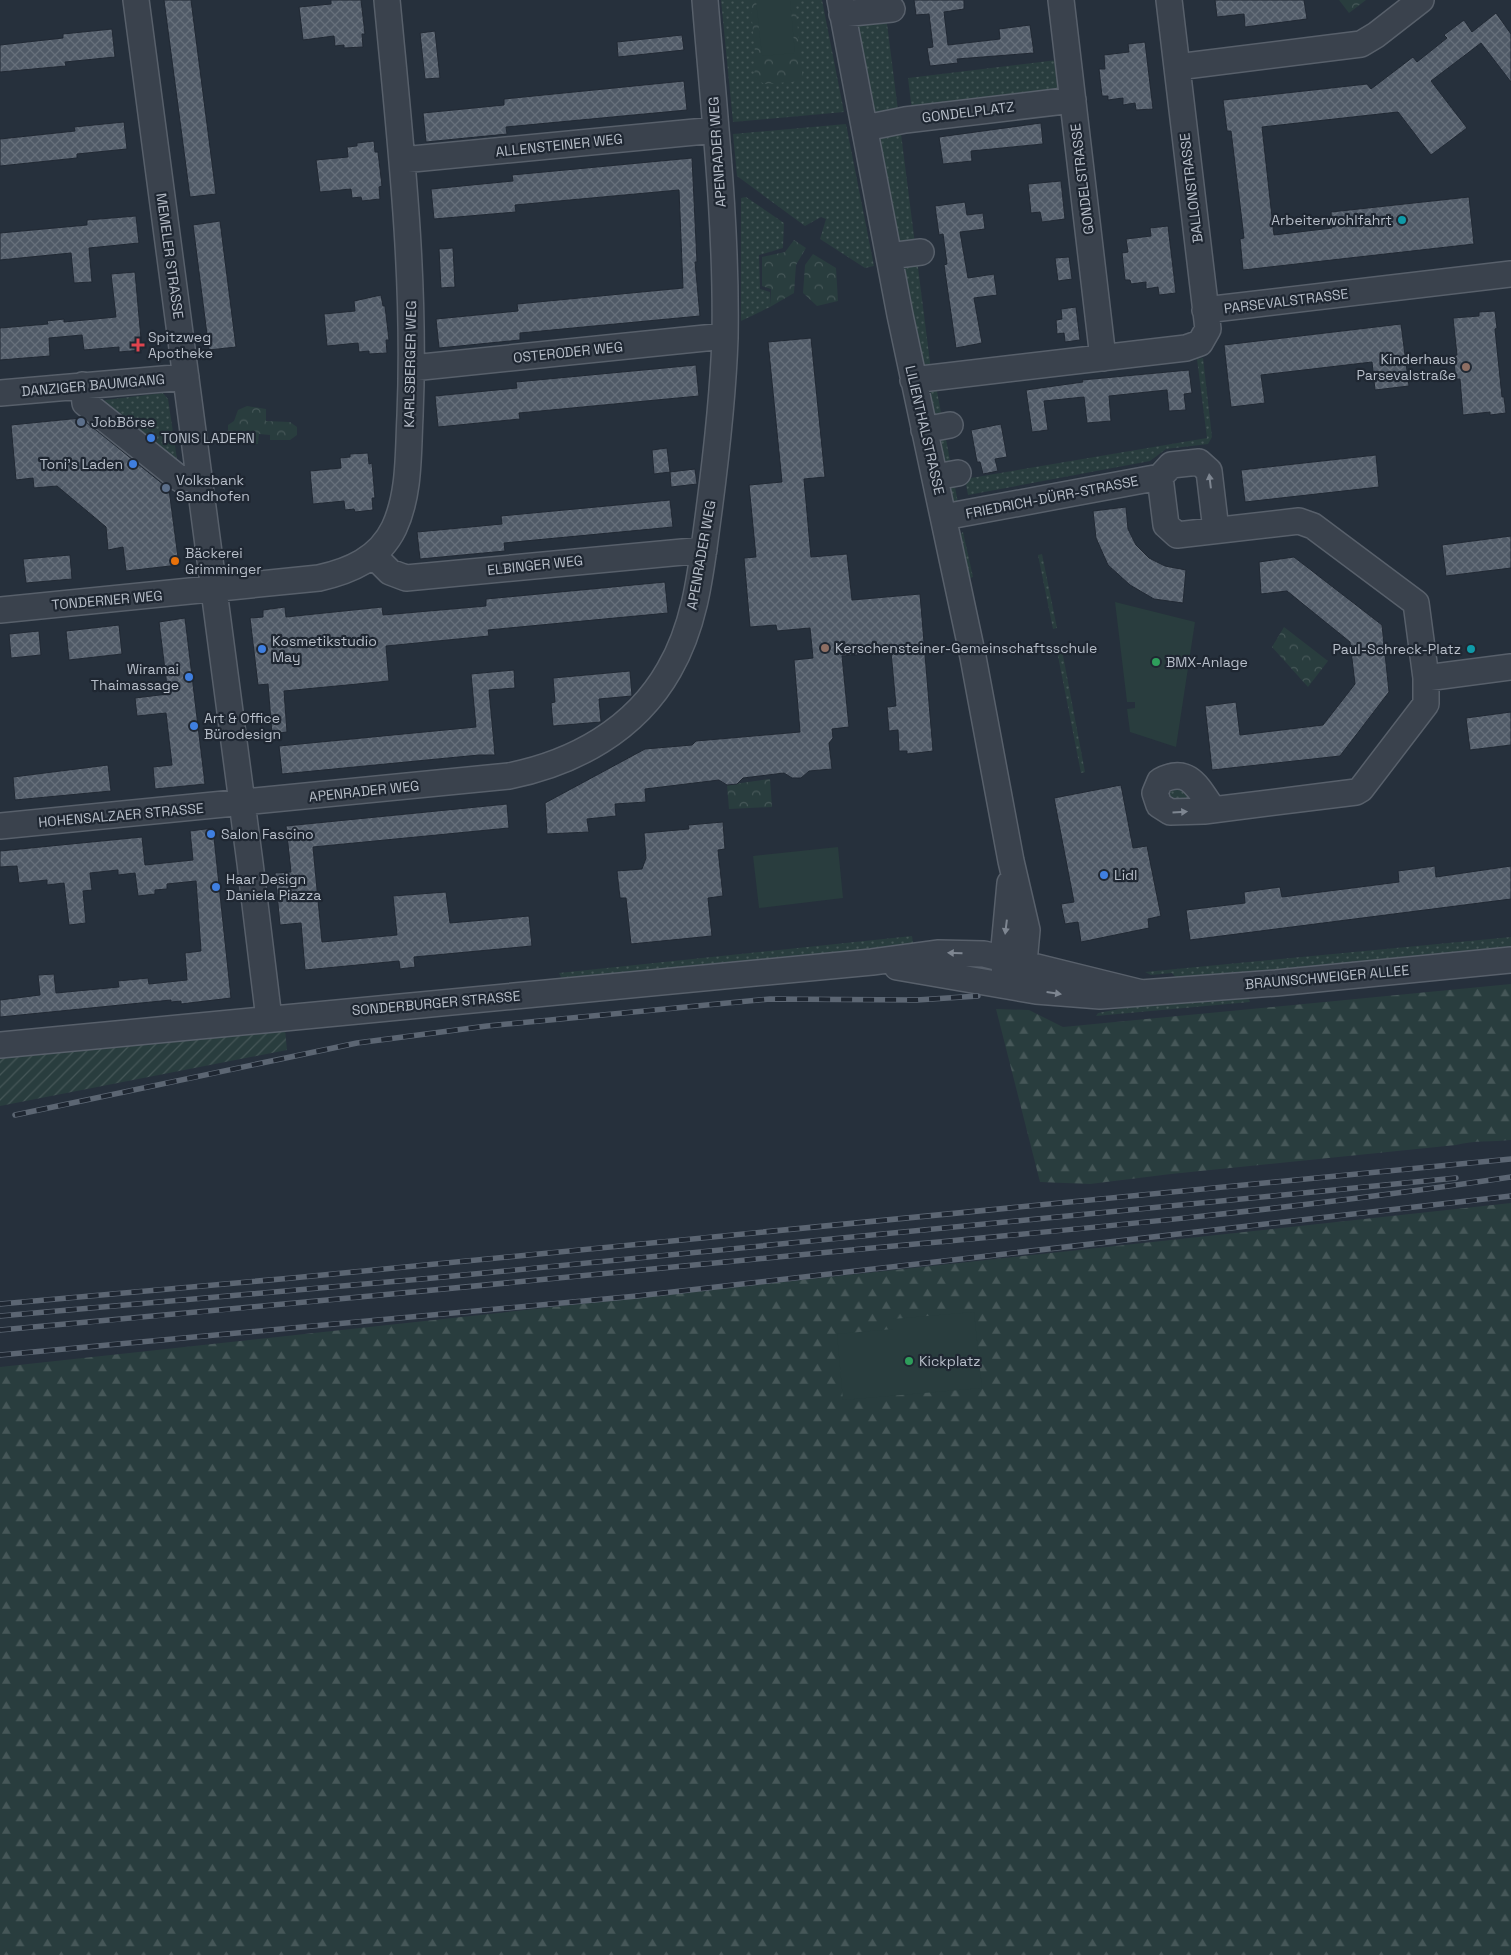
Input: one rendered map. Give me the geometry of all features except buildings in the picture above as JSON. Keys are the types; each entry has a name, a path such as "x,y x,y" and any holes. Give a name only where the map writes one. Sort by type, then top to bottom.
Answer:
{"street":[{"name":"MEMELER STRASSE","path":"136,0 269,1019"},
{"name":"KARLSBERGER WEG","path":"214,590 319,578 353,569 374,556 394,529 405,496 412,368 410,241 387,0"},
{"name":"APENRADER WEG","path":"242,804 509,776 551,766 588,749 623,725 641,709 669,671 680,650 695,602 704,550 718,446 725,336 721,187 704,0"},
{"name":"GONDELSTRASSE","path":"1062,0 1102,358"},
{"name":"BALLONSTRASSE","path":"1169,0 1205,310"},
{"path":"1177,67 1352,46 1368,40 1421,0"},
{"path":"841,7 892,9"},
{"name":"LILIENTHALSTRASSE","path":"841,7 924,430 947,475 944,517 993,758 1011,861 1014,960 1006,985"},
{"name":"GONDELPLATZ","path":"864,128 905,120 1073,100"},
{"name":"ALLENSTEINER WEG","path":"402,160 716,130"},
{"path":"889,256 921,252"},
{"name":"PARSEVALSTRASSE","path":"913,380 1186,348 1200,343 1208,329 1205,310 1511,274"},
{"name":"OSTERODER WEG","path":"412,368 725,336"},
{"name":"DANZIGER BAUMGANG","path":"0,393 186,377"},
{"path":"83,385 85,402 180,479 199,476"},
{"path":"924,430 950,425"},
{"name":"FRIEDRICH-DÜRR-STRASSE","path":"944,517 1160,476 1171,465 1199,462 1209,471 1212,530"},
{"path":"1160,476 1166,525 1177,535 1299,521 1313,526 1416,603 1426,678 1426,704 1362,789 1356,792 1212,808"},
{"name":"ELBINGER WEG","path":"374,556 390,572 406,578 704,550"},
{"name":"TONDERNER WEG","path":"0,610 214,590"},
{"path":"1426,678 1511,667"},
{"name":"HOHENSALZAER STRASSE","path":"0,826 242,804"},
{"name":"SONDERBURGER STRASSE","path":"0,1045 872,962 939,952 984,954 1014,960"},
{"name":"BRAUNSCHWEIGER ALLEE","path":"1014,960 1068,976 1142,993"},
{"name":"BRAUNSCHWEIGER ALLEE","path":"1006,985 1074,995 1100,996 1142,993 1277,993 1511,960"},
{"name":"SONDERBURGER STRASSE","path":"872,962 1006,985"}],"green space":[{"path":"721,0 822,0 844,112 733,122"},
{"path":"750,0 795,0 803,81 765,84 758,81 754,75 756,62"},
{"path":"756,0 790,0 795,53 762,56"},
{"path":"848,0 884,0 931,370 918,362"},
{"path":"1339,0 1366,0 1349,13"},
{"path":"1057,60 1061,94 912,111 908,78"},
{"path":"846,124 874,266 865,268 820,239 826,219 821,217 805,226 737,176 733,134"},
{"path":"746,197 784,223 783,248 759,255 760,289 770,292 770,307 741,321 741,198"},
{"path":"794,240 806,248 796,265 794,293 770,307 771,289 762,286 762,257 785,252"},
{"path":"813,254 836,268 838,301 817,306 803,293 805,265"},
{"path":"1203,358 1212,437 1208,444 1166,449 1150,461 968,495 965,479 1207,438 1197,359"},
{"path":"936,386 958,503 948,497 926,398"},
{"path":"163,393 168,399 177,459 168,460 106,410 105,400"},
{"path":"247,406 266,409 266,421 290,422 297,427 297,435 290,440 270,440 270,435 259,434 258,444 239,444 228,432 228,425 234,421 238,410"},
{"path":"963,532 973,577 967,579 958,536"},
{"path":"1042,554 1057,628 1053,629 1038,555"},
{"name":"BMX-Anlage","path":"1115,602 1195,622 1176,747 1130,732 1127,709 1135,708 1135,702 1127,702"},
{"path":"1284,627 1328,661 1308,687 1272,647"},
{"path":"1062,650 1085,772 1081,773 1057,651"},
{"path":"770,779 772,807 729,809 727,785"},
{"path":"1180,782 1205,805 1165,798 1171,783"},
{"path":"838,847 843,898 759,908 753,856"},
{"path":"912,936 913,943 872,953 563,981 559,973"},
{"path":"1511,937 1511,949 1180,982 1172,973 1151,975 1145,972"},
{"path":"1511,984 1511,1140 1470,1142 1090,1184 1040,1182 996,1009 1029,1010 1063,1027"},
{"path":"1247,994 1250,1002 1096,1016 1098,1013 1145,1004"},
{"path":"285,1029 287,1050 0,1106 0,1058"},
{"path":"1511,1203 1511,1955 0,1955 0,1367"},
{"name":"Kickplatz","path":"974,1312 982,1388 843,1400 837,1334 893,1329 893,1319"}],"railway":[{"path":"15,1115 357,1043 487,1026 770,999 917,1000 978,996"},
{"path":"0,1304 292,1278 1511,1159"},
{"path":"0,1330 1099,1227 1346,1200 1511,1177"},
{"path":"0,1316 433,1278 1456,1178"},
{"path":"0,1355 637,1296 1511,1196"}],"place":[{"name":"Arbeiterwohlfahrt","path":"1402,220"},
{"name":"Spitzweg Apotheke","path":"138,345"},
{"name":"Kinderhaus Parsevalstraße","path":"1466,367"},
{"name":"JobBörse","path":"81,422"},
{"name":"TONIS LADERN","path":"151,438"},
{"name":"Toni's Laden","path":"133,464"},
{"name":"Volksbank Sandhofen","path":"166,488"},
{"name":"Bäckerei Grimminger","path":"175,561"},
{"name":"Kerschensteiner-Gemeinschaftsschule","path":"825,648"},
{"name":"Kosmetikstudio May","path":"262,649"},
{"name":"Paul-Schreck-Platz","path":"1471,649"},
{"name":"BMX-Anlage","path":"1156,662"},
{"name":"Wiramai Thaimassage","path":"189,677"},
{"name":"Art & Office Bürodesign","path":"194,726"},
{"name":"Salon Fascino","path":"211,834"},
{"name":"Lidl","path":"1104,875"},
{"name":"Haar Design Daniela Piazza","path":"216,887"},
{"name":"Kickplatz","path":"909,1361"}]}
